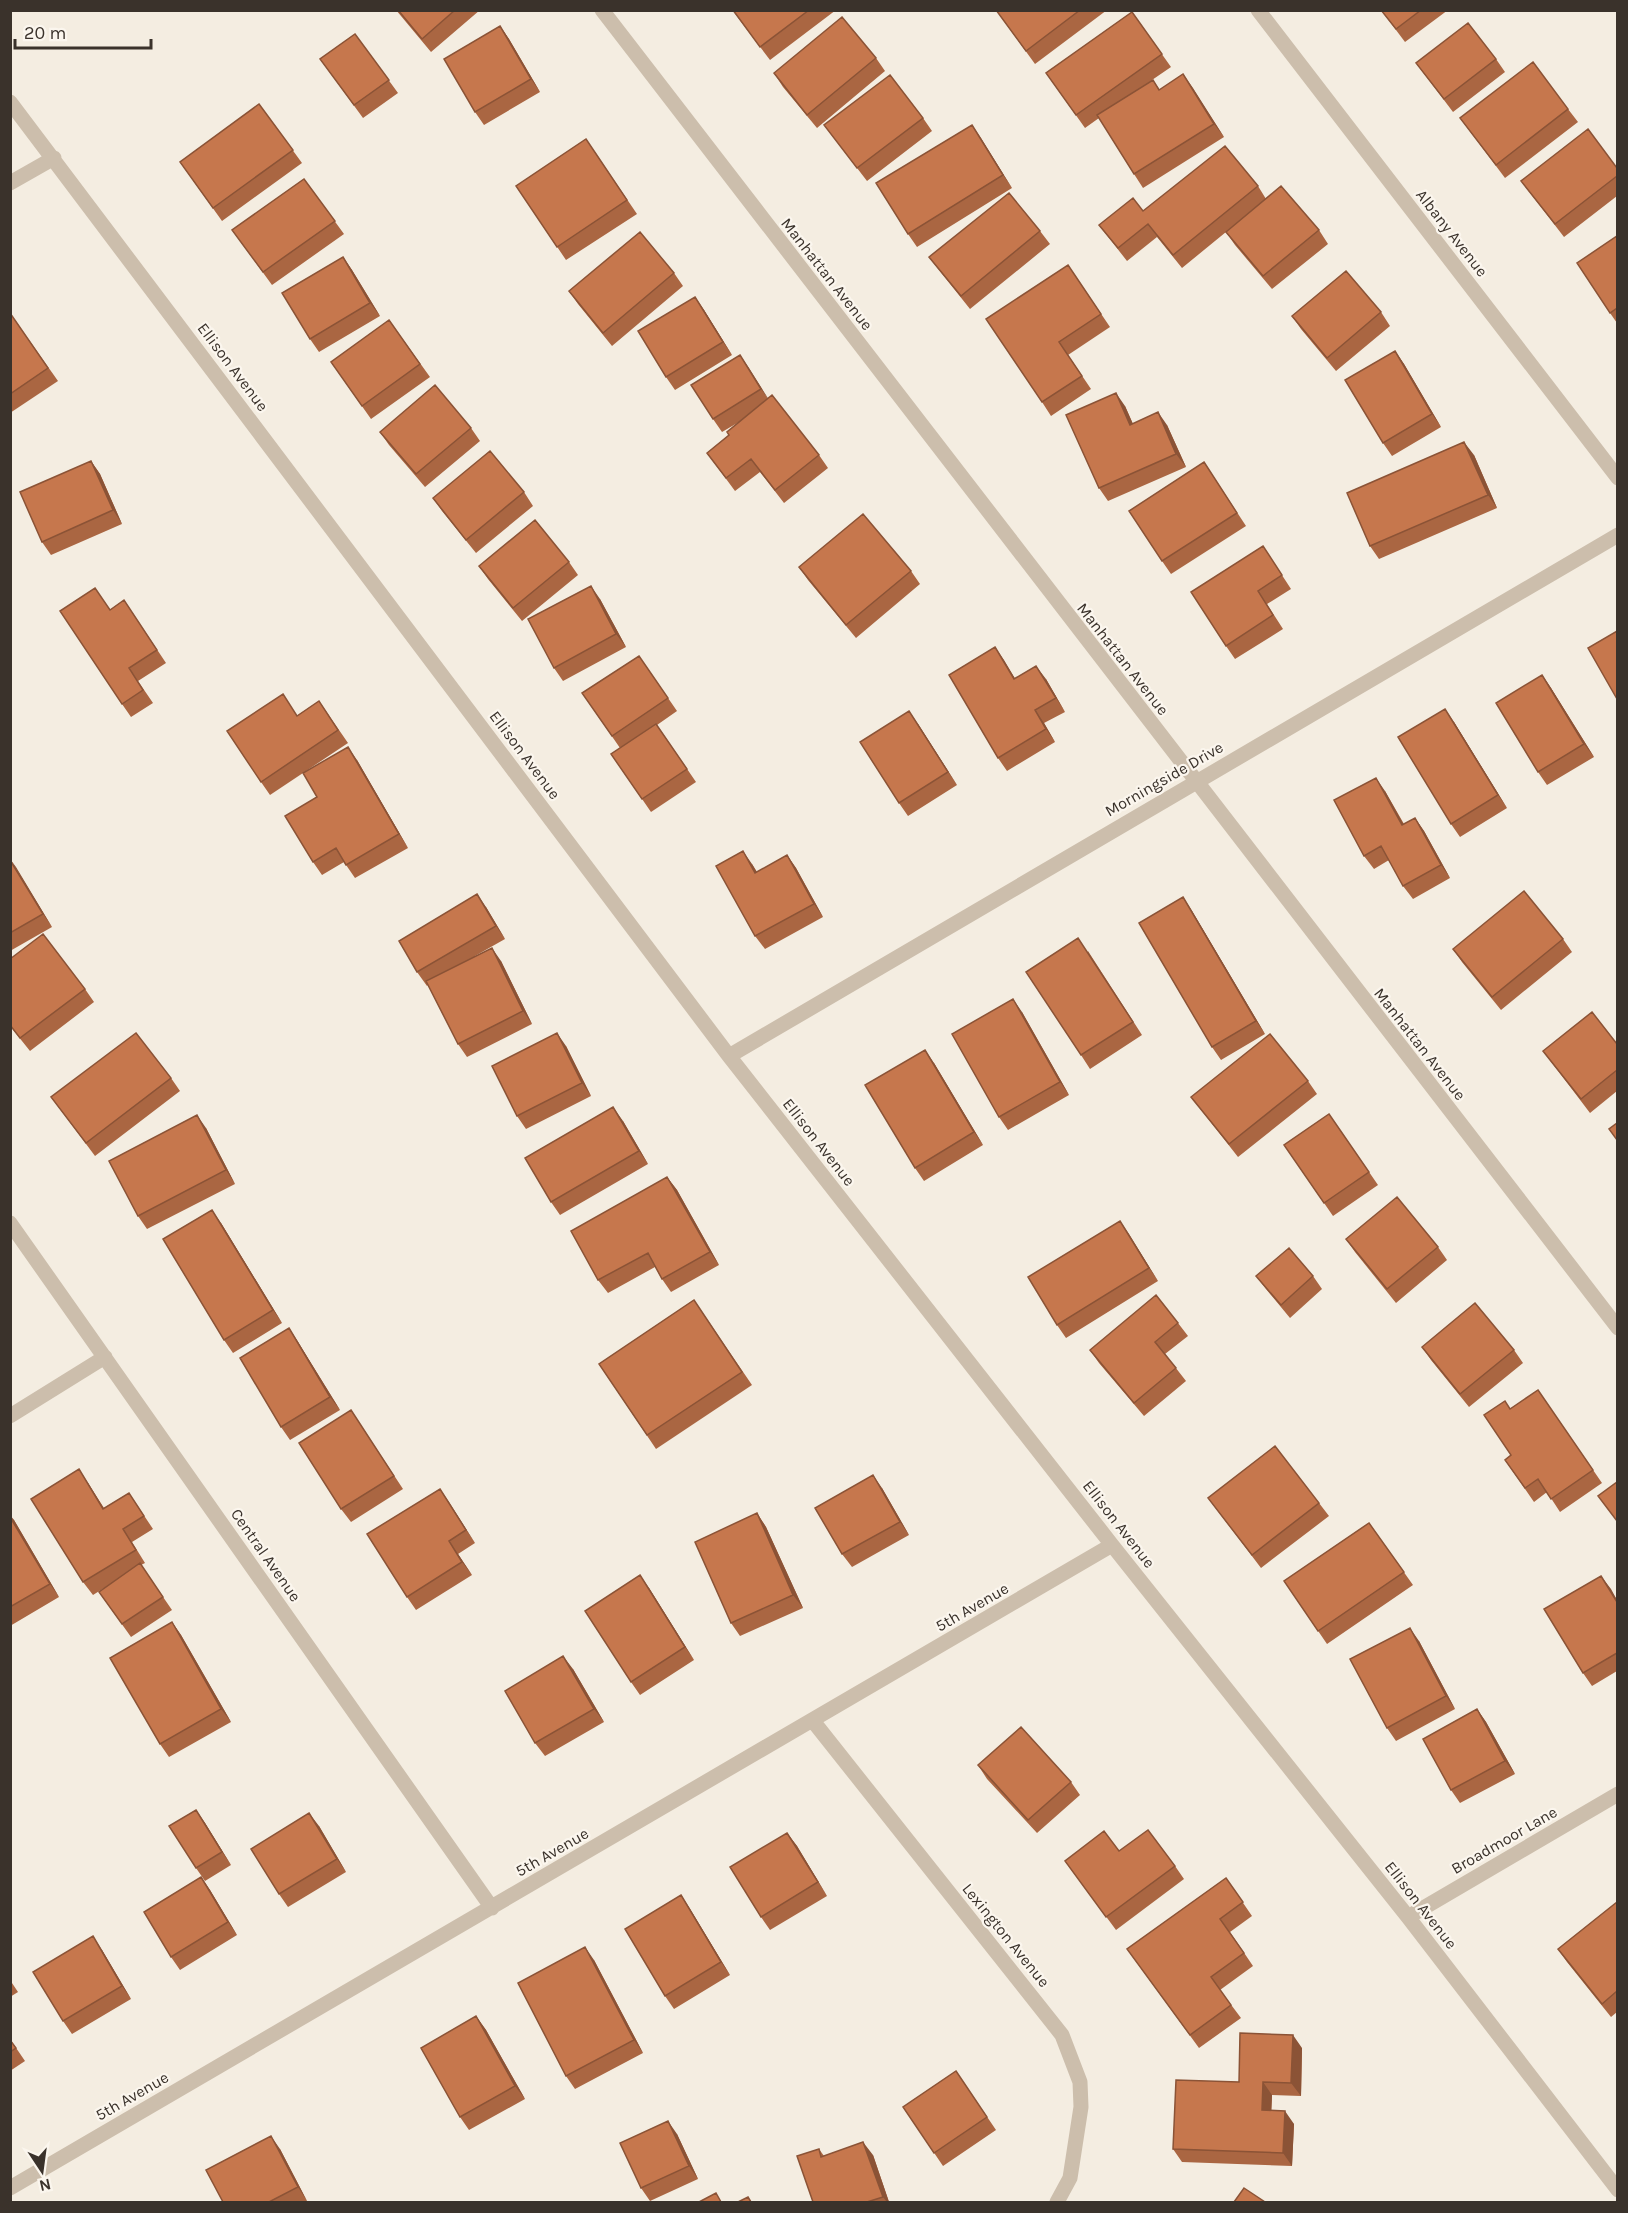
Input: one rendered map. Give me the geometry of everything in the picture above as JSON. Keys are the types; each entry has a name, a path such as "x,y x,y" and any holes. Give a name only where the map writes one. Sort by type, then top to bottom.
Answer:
{"street":[{"name":"Manhattan Avenue","path":"602,10 1617,1328"},
{"name":"Albany Avenue","path":"1258,10 1617,478"},
{"name":"Ellison Avenue","path":"10,102 729,1056 1112,1545 1408,1917 1617,2190"},
{"path":"10,183 54,158"},
{"name":"Morningside Drive","path":"729,1056 1617,535"},
{"name":"Central Avenue","path":"10,1223 492,1908"},
{"path":"10,1416 105,1357"},
{"name":"5th Avenue","path":"10,2188 1112,1545"},
{"name":"Lexington Avenue","path":"813,1721 1062,2035 1080,2082 1081,2107 1070,2178 1057,2202"},
{"name":"Broadmoor Lane","path":"1408,1917 1617,1794"}],"building":[{"path":"398,10 455,10 422,39"},
{"path":"733,10 809,10 760,47"},
{"path":"996,10 1080,10 1026,51"},
{"path":"1381,10 1421,10 1396,29"},
{"path":"1132,12 1162,54 1076,115 1046,73"},
{"path":"842,17 876,58 807,115 774,73"},
{"path":"1468,23 1496,59 1444,99 1416,63"},
{"path":"500,26 531,79 475,112 444,59"},
{"path":"355,34 389,80 354,105 320,59"},
{"path":"1533,62 1568,109 1496,165 1460,118"},
{"path":"1183,74 1214,124 1134,174 1097,115 1153,80 1159,90"},
{"path":"890,75 923,118 857,168 824,125"},
{"path":"259,104 293,150 213,208 180,162"},
{"path":"972,125 1003,175 908,234 876,183"},
{"path":"1588,129 1617,168 1617,176 1555,224 1521,181"},
{"path":"586,139 627,200 557,247 516,186"},
{"path":"1225,146 1258,186 1173,255 1148,224 1118,248 1099,225 1133,198 1143,211"},
{"path":"304,179 335,221 263,272 232,230"},
{"path":"1281,186 1319,230 1263,276 1226,232"},
{"path":"1009,193 1040,231 961,296 929,257"},
{"path":"640,232 674,273 603,333 569,291"},
{"path":"1617,236 1617,308 1610,313 1577,263"},
{"path":"343,257 370,303 310,339 282,293"},
{"path":"1068,265 1101,314 1059,342 1082,376 1042,402 986,319"},
{"path":"1346,271 1381,312 1327,358 1292,316"},
{"path":"695,297 723,342 666,377 638,331"},
{"path":"10,313 48,368 10,394"},
{"path":"389,320 420,364 362,406 331,362"},
{"path":"1395,351 1432,414 1383,443 1345,380"},
{"path":"740,355 761,389 713,419 691,385"},
{"path":"435,385 471,428 416,474 380,432"},
{"path":"1116,393 1130,425 1158,412 1176,454 1099,488 1066,415"},
{"path":"772,395 819,455 775,490 751,459 726,478 707,453 729,435 727,432"},
{"path":"1464,442 1488,495 1370,546 1347,493"},
{"path":"490,451 524,492 466,540 433,498"},
{"path":"91,461 113,510 42,542 20,492"},
{"path":"1204,462 1237,513 1162,561 1129,511"},
{"path":"863,514 911,571 846,625 799,567"},
{"path":"535,520 569,562 513,608 479,566"},
{"path":"1263,546 1282,575 1258,591 1273,615 1226,646 1191,592"},
{"path":"591,586 616,634 554,668 528,619"},
{"path":"95,588 110,610 124,600 157,650 129,668 143,690 122,704 60,611"},
{"path":"1617,631 1617,699 1588,648"},
{"path":"995,647 1014,679 1036,666 1056,698 1035,710 1046,729 998,758 949,675"},
{"path":"639,656 668,698 612,736 582,693"},
{"path":"1542,675 1584,744 1538,772 1496,703"},
{"path":"283,694 297,716 319,701 338,730 261,782 227,731"},
{"path":"1445,709 1498,795 1451,824 1398,737"},
{"path":"909,711 948,772 899,803 860,742"},
{"path":"656,724 687,769 642,799 611,754"},
{"path":"348,747 399,834 346,865 336,848 313,862 285,816 317,797 303,773"},
{"path":"1376,778 1402,825 1415,818 1441,865 1403,886 1381,846 1364,856 1334,800"},
{"path":"743,851 755,873 787,855 814,904 755,936 716,866"},
{"path":"10,860 43,914 10,933"},
{"path":"1524,891 1563,939 1492,997 1453,949"},
{"path":"477,894 496,926 417,972 399,941"},
{"path":"1183,897 1256,1021 1212,1047 1139,923"},
{"path":"43,934 85,989 20,1038 10,1025 10,959"},
{"path":"1078,938 1133,1022 1081,1055 1026,972"},
{"path":"492,948 523,1011 458,1044 426,981"},
{"path":"1013,999 1060,1082 999,1117 952,1034"},
{"path":"1592,1012 1617,1044 1617,1070 1581,1099 1543,1051"},
{"path":"136,1033 171,1078 86,1143 51,1097"},
{"path":"557,1033 582,1083 517,1116 492,1066"},
{"path":"1270,1034 1308,1081 1229,1144 1191,1097"},
{"path":"925,1050 974,1132 915,1168 865,1085"},
{"path":"613,1107 639,1151 551,1202 525,1158"},
{"path":"1329,1114 1369,1172 1324,1203 1284,1145"},
{"path":"197,1115 226,1170 138,1216 109,1161"},
{"path":"1617,1123 1617,1140 1609,1129"},
{"path":"667,1177 710,1252 662,1279 648,1253 598,1280 571,1231"},
{"path":"1397,1197 1438,1247 1387,1289 1346,1239"},
{"path":"212,1210 273,1310 224,1340 163,1239"},
{"path":"1120,1221 1149,1268 1057,1325 1028,1277"},
{"path":"1289,1248 1313,1276 1281,1305 1256,1276"},
{"path":"1156,1295 1178,1323 1155,1342 1176,1368 1134,1403 1090,1350"},
{"path":"694,1300 742,1372 647,1435 599,1364"},
{"path":"1475,1303 1514,1350 1460,1394 1422,1347"},
{"path":"289,1328 330,1397 281,1427 240,1358"},
{"path":"1538,1390 1593,1470 1551,1499 1538,1479 1525,1488 1505,1460 1511,1455 1484,1415 1505,1401 1510,1409"},
{"path":"351,1410 394,1476 341,1509 299,1443"},
{"path":"1275,1446 1319,1503 1252,1555 1208,1498"},
{"path":"79,1469 103,1509 129,1493 144,1516 123,1529 136,1550 83,1582 31,1499"},
{"path":"873,1475 900,1522 842,1554 815,1508"},
{"path":"1617,1482 1617,1521 1598,1496"},
{"path":"440,1489 466,1530 449,1541 462,1562 407,1597 367,1534"},
{"path":"757,1513 793,1595 731,1623 695,1542"},
{"path":"10,1517 50,1584 10,1607"},
{"path":"1369,1523 1404,1572 1318,1631 1284,1581"},
{"path":"140,1563 163,1597 122,1624 99,1592"},
{"path":"640,1575 685,1647 631,1682 585,1611"},
{"path":"1601,1576 1617,1602 1617,1653 1583,1673 1544,1609"},
{"path":"172,1622 221,1709 160,1744 110,1658"},
{"path":"1410,1628 1446,1696 1387,1728 1350,1659"},
{"path":"563,1656 594,1709 535,1743 505,1691"},
{"path":"1477,1709 1505,1761 1451,1790 1423,1739"},
{"path":"1021,1727 1071,1782 1028,1820 978,1765"},
{"path":"196,1810 222,1852 196,1868 169,1826"},
{"path":"309,1813 337,1859 279,1894 251,1849"},
{"path":"1148,1830 1175,1866 1106,1917 1065,1861 1104,1831 1119,1851"},
{"path":"787,1833 818,1882 761,1917 730,1867"},
{"path":"201,1877 228,1922 171,1957 144,1912"},
{"path":"1226,1878 1243,1902 1220,1919 1244,1953 1211,1977 1231,2005 1190,2035 1127,1949"},
{"path":"681,1895 721,1962 665,1996 625,1929"},
{"path":"1617,1902 1617,1991 1602,2004 1558,1949"},
{"path":"93,1936 122,1986 63,2021 33,1972"},
{"path":"585,1947 634,2040 566,2076 518,1983"},
{"path":"476,2016 515,2086 460,2117 421,2048"},
{"path":"1240,2033 1293,2035 1291,2083 1263,2082 1262,2110 1285,2111 1283,2153 1173,2149 1176,2080 1239,2082"},
{"path":"10,2040 16,2048 10,2052"},
{"path":"956,2071 987,2117 934,2153 903,2107"},
{"path":"668,2121 689,2166 641,2188 620,2143"},
{"path":"271,2136 298,2187 269,2202 223,2202 206,2170"},
{"path":"863,2142 883,2197 867,2202 813,2202 797,2156 819,2149 821,2157"},
{"path":"1244,2188 1265,2202 1234,2202"},
{"path":"716,2193 721,2202 699,2202"},
{"path":"748,2197 751,2202 738,2202"}]}
